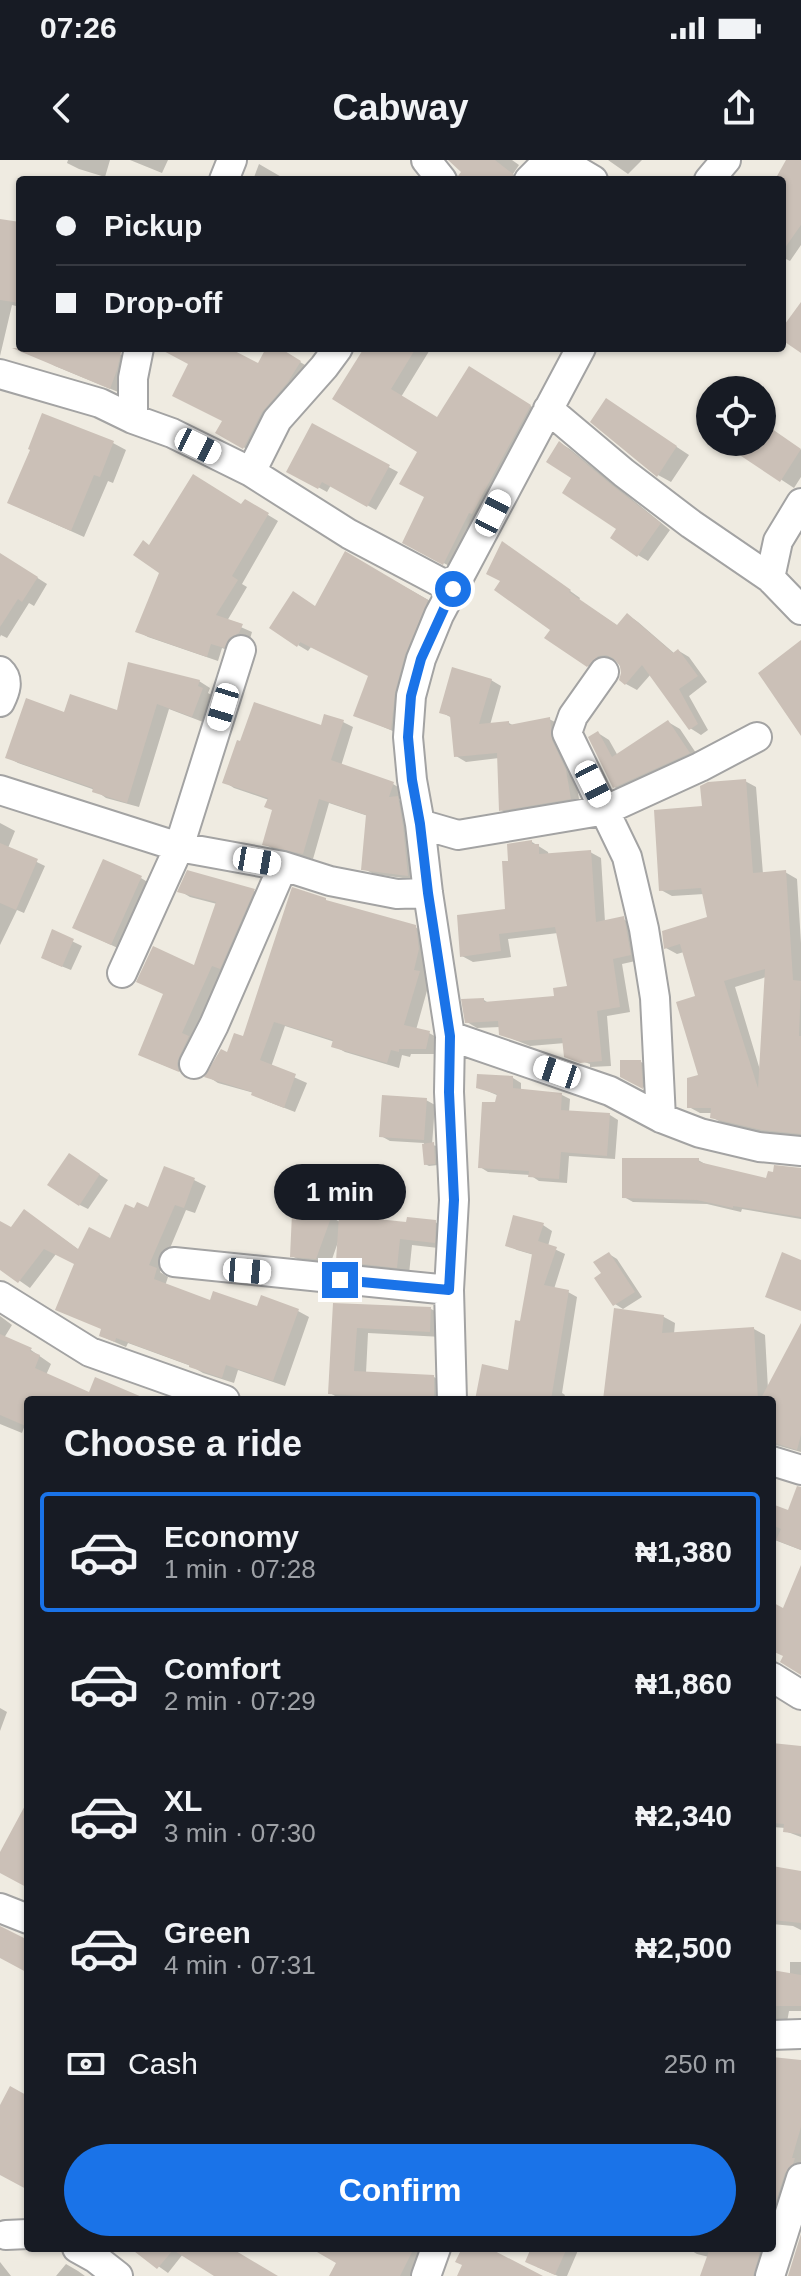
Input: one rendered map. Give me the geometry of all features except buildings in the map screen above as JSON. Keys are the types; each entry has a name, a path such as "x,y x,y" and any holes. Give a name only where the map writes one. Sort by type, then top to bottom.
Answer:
{"street":[{"path":"424,160 438,176"},
{"path":"712,176 726,160"},
{"path":"533,176 539,170 564,163 586,176"},
{"path":"133,419 133,378 138,352"},
{"path":"251,472 277,420 335,352"},
{"path":"452,1396 449,1290 454,1200 450,1036 412,780 408,737 411,696 421,659 453,589 579,352"},
{"path":"0,374 100,403 172,433 251,472 349,534 453,589"},
{"path":"548,409 624,473 770,578 801,610"},
{"path":"770,578 778,541 801,503"},
{"path":"729,548 755,549 778,541"},
{"path":"122,973 179,847 241,650"},
{"path":"0,671 4,674 7,688 0,702"},
{"path":"604,672 573,716 567,733 627,857 644,929 655,998 661,1118"},
{"path":"420,824 458,835 606,810 757,737"},
{"path":"0,790 179,847 283,866 330,881 397,894 428,893"},
{"path":"194,1064 283,866"},
{"path":"450,1036 610,1091 661,1118 700,1133 759,1147 801,1151"},
{"path":"174,1262 449,1290"},
{"path":"0,1296 90,1352 214,1396"},
{"path":"776,1462 801,1470"},
{"path":"776,1679 801,1695"},
{"path":"0,1908 24,1917"},
{"path":"776,2035 801,2034"},
{"path":"770,2276 801,2178"},
{"path":"84,2252 118,2276"},
{"path":"426,2276 435,2252"}],"route":[{"path":"340,1280 449,1290 454,1200 450,1036 408,737 411,696 421,659 453,589"}]}
